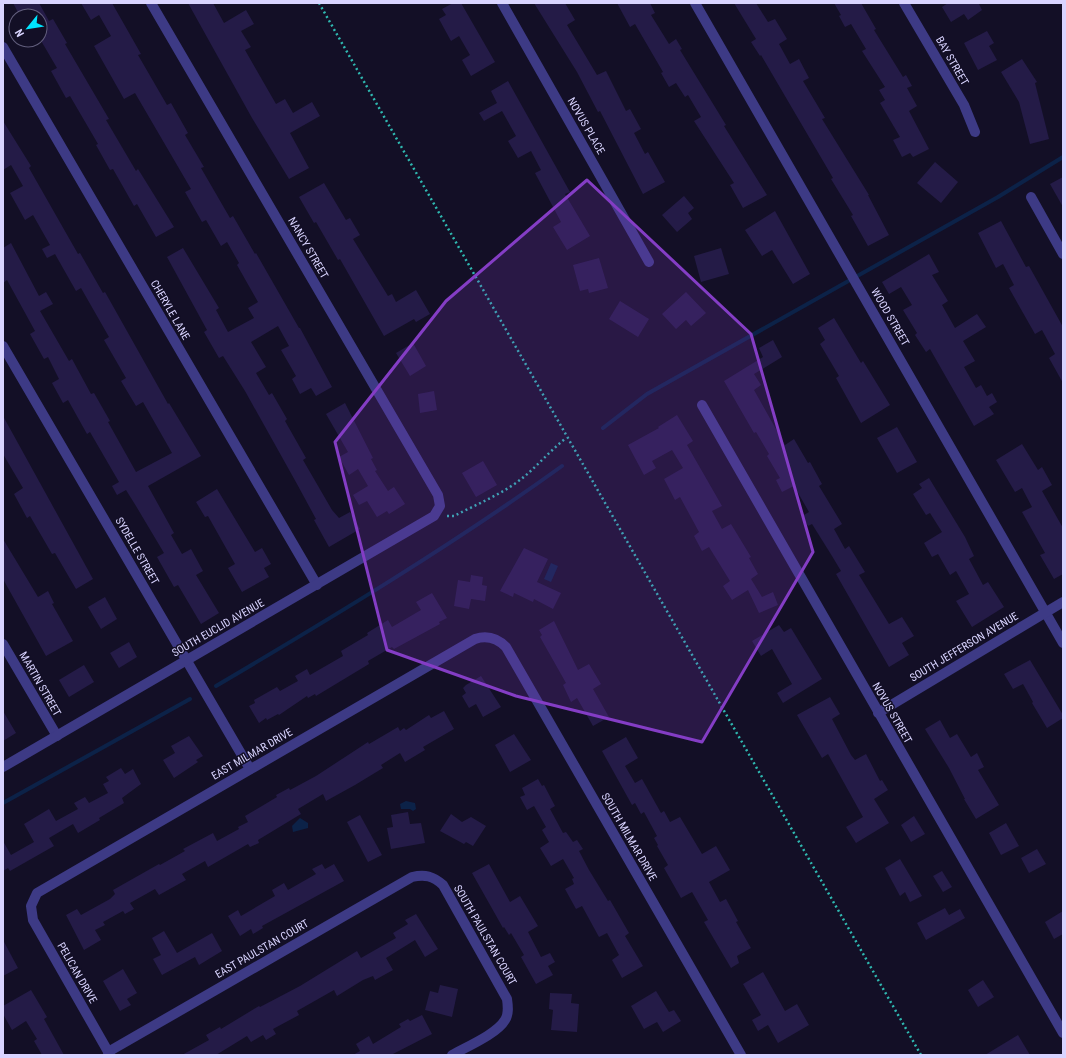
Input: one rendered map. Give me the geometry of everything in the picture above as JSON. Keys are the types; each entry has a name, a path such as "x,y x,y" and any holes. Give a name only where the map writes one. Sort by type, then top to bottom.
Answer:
{"street":[{"name":"NANCY STREET","path":"150,3 438,495 440,506"},
{"name":"NOVUS PLACE","path":"502,3 649,262"},
{"name":"WOOD STREET","path":"695,3 1063,643"},
{"name":"BAY STREET","path":"904,3 964,105 975,132"},
{"name":"CHERYLE LANE","path":"3,47 317,585"},
{"path":"1030,197 1063,254"},
{"name":"SYDELLE STREET","path":"3,346 250,769"},
{"name":"NOVUS STREET","path":"702,405 1063,1033"},
{"name":"SOUTH EUCLID AVENUE","path":"3,767 434,516 440,506"},
{"name":"SOUTH JEFFERSON AVENUE","path":"878,713 1063,602"},
{"name":"EAST MILMAR DRIVE","path":"32,901 37,893 44,888 475,639 490,637"},
{"name":"SOUTH MILMAR DRIVE","path":"490,637 501,642 506,647 741,1055"},
{"name":"MARTIN STREET","path":"3,644 57,736"},
{"name":"EAST PAULSTAN COURT","path":"109,1054 412,877 421,875 429,876"},
{"name":"SOUTH PAULSTAN COURT","path":"429,876 443,885 507,998 508,1012 505,1020 498,1028 452,1055"},
{"name":"PELICAN DRIVE","path":"32,901 31,911 33,920 109,1054"}],"path":[{"path":"319,3 566,438 921,1055"},
{"path":"434,516 454,516 496,495 524,477 543,457 566,438"}],"highlighted area":[{"path":"587,180 751,334 813,552 702,742 516,696 387,650 335,442 446,301"}],"water":[{"path":"551,563 558,566 551,582 544,579"},
{"path":"406,801 415,803 416,809 413,811 410,809 401,809 400,804"},
{"path":"300,818 308,823 308,828 293,832 292,826"}],"building":[{"path":"13,3 39,3 42,8 16,8"},
{"path":"81,3 112,3 141,54 138,55 167,105 171,103 188,133 185,135 204,167 201,168 230,218 233,216 255,254 256,253 300,328 332,387 316,396 311,388 300,394 292,379 296,376 281,350 289,346 278,326 251,342 266,367 256,373 269,395 272,393 287,419 285,421 306,458 303,460 332,510 339,518 350,512 360,529 329,547 314,520 316,519 245,391 223,356 219,358 204,332 207,330 167,257 183,248 219,308 216,310 228,332 254,318 248,308 258,302 237,265 239,263 227,242 221,246 206,220 202,222 185,192 191,189 135,93 124,99 94,46 111,36 99,15 91,20"},
{"path":"188,3 213,3 224,23 246,10 254,24 241,31 251,47 245,50 276,104 285,99 293,113 312,102 320,116 290,133 309,168 289,179 252,118"},
{"path":"453,3 461,3 495,62 471,76 462,60 470,55 459,36 451,41 439,19 446,15 442,9"},
{"path":"534,3 565,3 575,20 567,25 597,75 606,71 626,111 630,109 641,129 634,133 645,154 648,152 665,182 643,194 600,111 598,112 577,72"},
{"path":"617,3 650,3 655,13 651,15 669,44 676,39 682,49 680,50 726,125 724,126 767,195 743,208 730,185 734,183 694,121 701,117 688,95 685,97 676,83 669,87 661,73 663,72 635,24 630,27"},
{"path":"734,3 756,3 768,22 775,19 787,39 779,44 790,64 799,59 809,78 803,81 825,118 822,119 869,195 889,235 868,246 851,216 853,215 831,179 833,178 761,55 760,56 751,42 756,39"},
{"path":"834,3 861,3 876,29 874,30 903,77 906,75 912,86 907,88 917,106 909,111 929,149 913,157 910,153 902,157 893,140 900,137 880,103 885,100 879,90 885,87 862,51 866,49 851,24 845,27 839,16 841,15"},
{"path":"948,3 981,3 979,4 982,10 968,20 964,14 951,22 942,7"},
{"path":"48,19 49,21 53,19 67,43 65,44 109,119 106,120 136,171 138,169 174,227 156,237 137,204 134,206 113,169 110,170 96,145 98,144 70,96 66,98 51,71 57,68 45,48 48,48"},
{"path":"987,31 994,43 989,46 997,60 978,70 964,43"},
{"path":"1022,59 1037,82 1035,83 1049,139 1030,144 1019,102 1001,72"},
{"path":"508,81 570,192 565,194 590,236 567,250 553,227 561,222 535,173 541,170 531,151 518,158 508,141 516,136 502,111 484,121 479,113 497,103 491,91"},
{"path":"3,121 31,166 29,168 78,254 80,253 103,293 105,292 168,404 169,403 201,456 148,486 174,533 171,535 182,554 191,549 203,571 196,575 219,613 201,624 178,585 174,587 157,557 164,553 126,490 117,495 112,486 119,482 90,432 87,434 68,400 63,403 52,383 59,379 48,357 44,359 30,334 35,331 7,280 3,283 3,248 11,243 39,296 46,292 53,304 40,311 69,361 72,359 91,394 94,393 110,421 108,422 136,472 172,453 143,402 136,406 121,381 126,378 104,340 109,337 81,288 76,291 55,254 47,258 42,249 50,245 33,215 25,220 10,193 23,186 11,165 3,170"},
{"path":"935,162 958,182 941,203 917,183"},
{"path":"1063,177 1063,207 1050,184"},
{"path":"324,183 346,220 350,218 360,235 353,239 388,296 392,294 396,302 416,290 430,314 416,322 414,319 384,336 340,259 338,260 316,222 314,223 299,197"},
{"path":"684,196 694,208 688,213 692,219 677,232 662,215"},
{"path":"775,211 810,274 793,284 772,250 762,256 745,230"},
{"path":"1001,221 1026,267 1029,266 1063,327 1063,383 1049,358 1055,354 1042,330 1035,334 1009,288 1014,285 1003,264 996,268 978,233"},
{"path":"721,248 729,274 701,282 694,256"},
{"path":"929,254 939,272 932,275 948,301 942,305 955,328 977,314 986,327 963,341 975,361 964,367 976,388 981,385 987,396 992,393 997,402 989,407 994,414 974,426 930,349 926,352 915,335 917,333 903,310 912,305 901,287 889,294 882,282"},
{"path":"599,258 608,288 589,293 588,289 580,291 573,265"},
{"path":"686,292 706,313 691,326 686,320 676,329 662,314"},
{"path":"620,301 649,319 638,337 609,319"},
{"path":"834,318 861,363 863,361 890,405 861,423 836,378 839,376 820,344 825,340 818,328"},
{"path":"773,340 782,357 754,374 761,385 754,390 785,445 794,439 808,463 810,462 822,484 819,486 842,524 834,529 845,549 849,546 865,572 859,575 889,624 902,617 914,636 902,643 909,655 889,667 836,574 841,571 812,524 808,526 802,516 809,512 794,486 782,492 776,480 780,478 767,456 769,454 756,432 754,433 724,381 763,357 759,348"},
{"path":"413,343 426,366 410,376 396,353"},
{"path":"434,391 437,410 420,413 418,394"},
{"path":"345,403 373,458 371,459 377,470 375,471 388,491 394,487 405,504 389,514 387,511 377,517 367,501 359,505 353,495 368,486 358,469 349,475 339,457 348,452 326,414"},
{"path":"677,415 693,441 687,445 722,506 712,511 722,529 731,524 751,557 749,558 758,574 751,579 762,597 773,592 778,605 759,613 748,590 732,600 723,586 730,581 709,547 702,551 694,536 699,532 680,497 675,500 664,479 683,468 672,450 652,461 656,468 644,475 628,445 659,428 658,427"},
{"path":"3,416 93,579 76,589 55,553 52,554 30,516 27,518 14,494 23,488 3,454"},
{"path":"897,427 917,462 897,473 877,438"},
{"path":"1022,444 1038,470 1042,467 1052,485 1042,491 1063,528 1063,574 1054,579 1040,555 1045,553 1022,512 1032,507 1022,488 1015,492 996,460"},
{"path":"483,461 497,485 476,497 462,473"},
{"path":"929,478 965,537 974,556 969,559 983,585 988,582 1004,607 972,627 956,601 969,594 956,571 950,575 938,554 932,557 924,543 942,532 930,513 926,515 913,494 922,488 919,484"},
{"path":"217,489 255,552 262,548 271,564 264,568 269,577 242,592 228,568 235,564 208,516 205,517 196,502"},
{"path":"3,539 38,597 48,591 54,603 52,604 73,641 46,656 3,579"},
{"path":"524,548 548,559 537,582 561,593 553,609 534,599 533,602 514,593 513,597 500,591"},
{"path":"471,575 483,577 482,585 487,586 485,601 471,599 469,609 454,606 458,580 470,582"},
{"path":"432,593 447,618 439,622 440,624 394,649 392,647 368,661 369,664 316,696 315,694 308,698 307,696 279,715 278,714 267,720 266,718 259,723 249,706 255,703 254,700 277,687 280,691 298,681 295,676 307,669 310,675 343,656 341,651 368,635 367,633 388,620 392,627 421,610 416,602"},
{"path":"105,597 117,619 101,629 88,607"},
{"path":"554,621 578,670 589,664 601,684 593,689 609,717 593,726 577,698 571,702 563,685 566,683 540,637 542,635 539,630"},
{"path":"779,625 784,632 791,628 822,679 783,703 777,693 792,684 772,649 761,656 752,641"},
{"path":"129,642 137,657 119,668 110,653"},
{"path":"1030,660 1063,715 1063,718 1047,728 1023,684 1013,689 1004,674"},
{"path":"84,665 94,682 69,697 59,680"},
{"path":"481,676 501,707 483,717 476,704 469,708 462,696 466,693 463,688"},
{"path":"830,697 840,714 832,719 851,755 855,760 866,754 880,781 882,780 888,790 874,799 889,823 856,843 846,827 863,817 828,754 822,758 797,715"},
{"path":"3,711 16,733 3,741"},
{"path":"444,711 454,729 423,747 425,750 405,762 400,753 381,765 383,768 326,801 323,794 298,809 301,814 258,840 259,843 250,847 248,844 208,867 205,861 182,874 186,880 159,895 155,889 130,903 134,909 125,914 123,911 103,922 105,925 95,930 101,940 84,950 66,915 77,909 81,915 110,899 115,894 113,890 185,851 183,849 213,833 217,841 239,829 238,827 248,822 245,816 277,797 276,795 289,788 290,790 316,776 368,742 369,744 398,727 400,731 404,728 406,730 429,715 431,718"},
{"path":"940,720 950,738 957,734 971,757 977,753 984,767 978,770 999,805 976,819 964,799 949,768 925,729"},
{"path":"514,734 531,760 510,772 495,745"},
{"path":"189,736 203,756 196,760 198,762 174,778 163,760 175,753 171,746"},
{"path":"626,737 638,758 625,766 635,783 642,779 661,813 664,811 670,822 680,817 702,854 716,846 730,870 709,882 720,902 726,899 738,921 736,922 751,948 737,956 739,963 731,968 704,922 708,920 692,892 681,898 664,868 668,865 657,846 658,845 654,838 657,836 644,812 641,814 635,803 632,805 602,751"},
{"path":"121,768 125,774 133,769 141,784 122,798 124,803 78,833 73,824 49,838 54,846 10,871 8,868 3,871 3,841 11,855 34,842 24,824 49,809 56,821 78,809 74,803 85,797 89,803 108,793 103,784 109,781 106,777"},
{"path":"538,779 542,786 544,785 555,806 550,809 563,833 566,832 573,842 577,840 583,849 579,851 589,870 608,901 610,900 629,933 625,936 643,966 622,978 612,960 619,955 607,933 599,937 582,906 576,909 565,889 574,884 572,879 574,878 563,859 551,866 540,848 549,842 542,830 546,827 534,806 527,810 520,797 525,795 522,788"},
{"path":"408,812 410,824 421,823 425,843 391,849 387,828 393,827 391,815"},
{"path":"451,814 462,822 471,817 486,826 473,846 466,842 464,844 440,831"},
{"path":"360,815 382,855 368,862 347,822"},
{"path":"914,816 925,834 911,842 901,825"},
{"path":"1006,823 1019,846 1001,855 989,833"},
{"path":"1037,849 1046,864 1029,873 1021,858"},
{"path":"900,859 922,896 910,902 905,892 900,896 885,868"},
{"path":"322,864 325,869 334,864 344,881 262,926 263,928 253,934 251,929 240,936 228,916 238,910 241,916 275,896 272,890 284,883 288,890 316,874 312,869"},
{"path":"489,864 510,902 520,896 538,926 528,932 541,957 550,953 555,962 548,966 553,975 536,984 521,957 524,955 511,933 509,935 504,927 503,928 472,873"},
{"path":"942,871 952,887 943,892 933,876"},
{"path":"945,908 949,915 960,909 965,918 926,940 917,923"},
{"path":"1063,911 1063,934 1054,939 1045,922"},
{"path":"416,914 438,949 425,957 415,940 386,958 393,970 375,980 373,976 363,980 337,996 334,990 297,1011 299,1015 273,1029 276,1034 266,1040 263,1035 251,1042 247,1036 216,1055 182,1055 209,1040 206,1035 220,1027 221,1029 259,1006 260,1007 300,986 357,951 361,958 396,938 393,933 408,924 405,920"},
{"path":"164,931 177,953 212,933 222,951 199,965 195,957 162,975 153,959 161,955 152,938"},
{"path":"3,940 18,968 3,976"},
{"path":"123,969 137,993 127,999 131,1005 120,1011 103,981"},
{"path":"763,972 785,1011 797,1004 809,1025 778,1043 768,1025 758,1031 752,1020 761,1015 743,984"},
{"path":"983,980 994,997 978,1007 968,990"},
{"path":"440,985 458,989 452,1017 425,1010 430,991 438,993"},
{"path":"31,990 47,1017 44,1019 64,1055 42,1055 34,1041 37,1039 26,1021 12,1030 3,1014 3,1006"},
{"path":"656,991 669,1012 674,1010 681,1021 663,1032 657,1022 644,1029 631,1006"},
{"path":"550,993 572,994 571,1003 579,1004 577,1032 551,1030 553,1010 549,1009"},
{"path":"422,1015 432,1034 391,1055 353,1055 360,1051 356,1044 369,1036 373,1044 401,1027 399,1024 408,1019 410,1021"},
{"path":"1018,1035 1030,1055 985,1055"}],"waterway":[{"path":"603,428 647,394 998,197 1063,157"},
{"path":"216,686 304,634 435,553 562,466"},
{"path":"3,803 190,699"}]}
